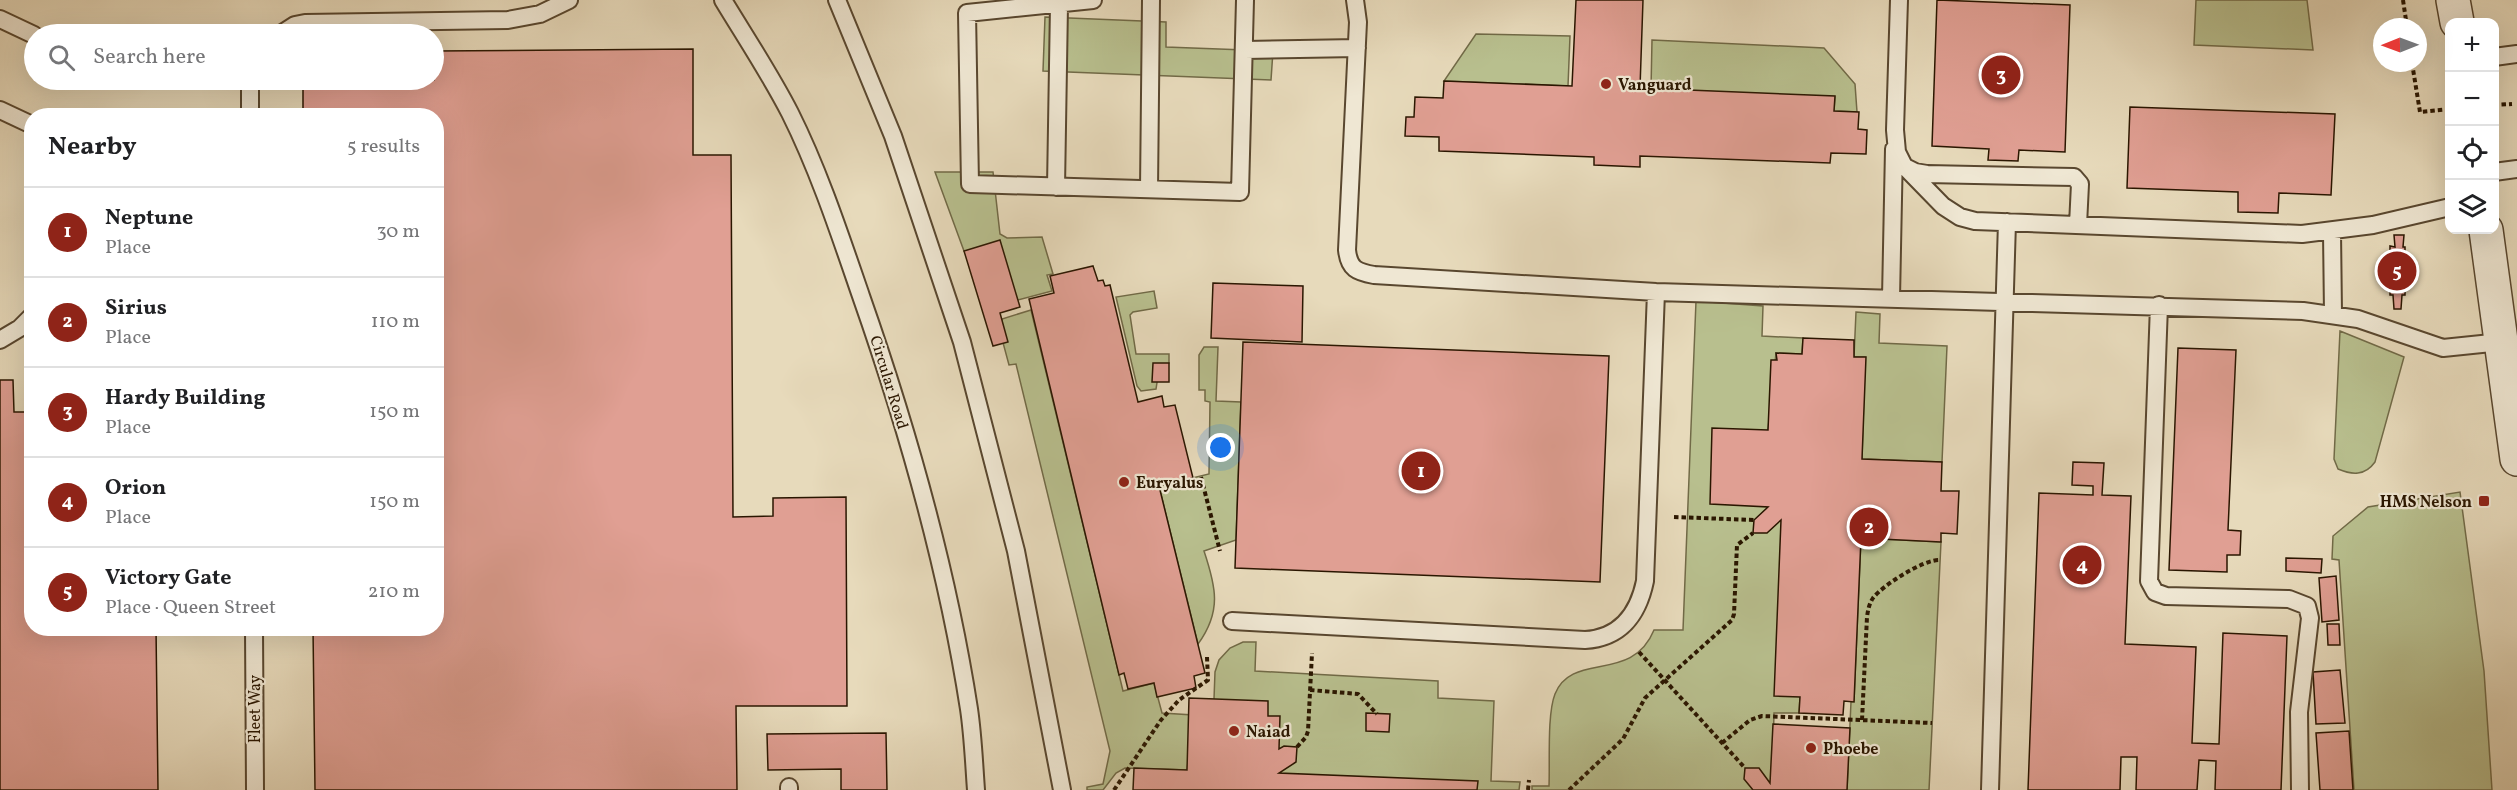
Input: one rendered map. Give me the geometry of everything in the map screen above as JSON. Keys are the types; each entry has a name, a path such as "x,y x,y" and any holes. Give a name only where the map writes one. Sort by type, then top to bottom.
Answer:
{"street":[{"path":"2453,0 2456,18"},
{"path":"2487,234 2517,459"}],"lane":[{"path":"301,24 520,19 540,14 569,0"},
{"name":"Circular Road","path":"723,0 767,70 800,136 876,337 909,444 949,599 969,708 976,790"},
{"path":"837,0 893,136 962,342 1016,551 1062,790"},
{"path":"1093,0 967,13 970,184 1240,192 1245,0"},
{"path":"1149,189 1151,0"},
{"path":"1355,0 1358,21 1347,250 1352,269 1374,275 1656,292 2159,305 2333,313 2367,321 2443,348 2501,342"},
{"path":"1891,298 1899,0"},
{"path":"1056,187 1059,5"},
{"path":"0,19 24,30"},
{"path":"1245,50 1357,48"},
{"path":"2499,56 2517,54"},
{"path":"250,90 250,108"},
{"path":"0,110 24,121"},
{"path":"1895,130 1897,152 1904,166 1938,202 1960,217 1975,221 2293,234 2332,232 2445,208"},
{"path":"1904,166 1921,173 2074,177 2080,184 2078,225"},
{"path":"2499,171 2517,169"},
{"path":"1990,790 2007,222"},
{"path":"2332,232 2333,313"},
{"path":"1232,621 1585,640 1606,636 1625,625 1640,601 1646,570 1656,292"},
{"path":"2159,305 2149,581 2155,592 2166,596 2289,599 2307,606 2310,618 2298,721 2300,790"},
{"path":"0,340 24,324"},
{"name":"Fleet Way","path":"254,636 255,790"}],"path":[{"path":"2403,0 2406,18"},
{"path":"2413,72 2420,112 2445,110"},
{"path":"2499,105 2512,104"},
{"path":"1201,477 1220,551"},
{"path":"1647,516 1754,520"},
{"path":"1569,790 1623,739 1645,698 1732,620 1737,544 1753,533"},
{"path":"1862,720 1868,617 1871,602 1882,589 1923,564 1940,560"},
{"path":"1297,747 1308,731 1312,625"},
{"path":"1639,652 1745,768"},
{"path":"1114,790 1166,714 1179,700 1208,680 1207,657"},
{"path":"1310,690 1358,694 1377,714"},
{"path":"1722,743 1756,717 1932,723"},
{"path":"1528,790 1529,780"}],"green space":[{"path":"2196,0 2307,0 2313,50 2194,45"},
{"path":"1045,17 1166,22 1166,47 1273,51 1271,80 1043,71"},
{"path":"1476,34 1570,36 1568,86 1444,81"},
{"path":"1652,40 1824,48 1855,84 1857,112 1834,111 1835,97 1651,89"},
{"path":"935,172 993,172 1000,234 1007,238 1042,237 1053,274 1047,275 1052,291 1018,300 964,251"},
{"path":"1154,291 1157,308 1133,312 1130,315 1136,354 1169,354 1169,363 1158,376 1156,389 1141,391 1137,386 1116,297"},
{"path":"1696,301 1763,306 1762,336 1803,338 1802,354 1776,353 1768,430 1783,495 1800,697 1799,713 1774,713 1772,790 1532,790 1532,786 1549,786 1552,703 1563,681 1575,673 1632,657 1644,646 1654,630 1683,630"},
{"path":"1031,310 1123,691 1154,683 1162,713 1193,715 1187,770 1125,768 1116,773 1103,790 1087,790 1087,787 1103,784 1110,751 1016,364 1009,365 1002,339 1002,319"},
{"path":"1856,312 1880,314 1879,343 1947,346 1942,462 1862,459 1865,357 1854,357"},
{"path":"2340,331 2404,357 2375,462 2367,470 2358,473 2338,469 2334,459"},
{"path":"1204,347 1218,347 1216,401 1241,402 1236,540 1204,551 1212,576 1214,610 1206,632 1198,644 1159,486 1209,474 1210,402 1205,401 1205,390 1199,390 1199,355"},
{"path":"2460,492 2484,671 2492,790 2354,790 2339,560 2332,559 2333,536 2368,507"},
{"path":"1861,538 1941,542 1929,790 1847,790 1851,702 1854,701"},
{"path":"1243,642 1256,642 1255,671 1438,681 1438,698 1494,701 1491,781 1520,782 1519,790 1299,790 1262,785 1214,699 1215,672 1219,660 1230,648"}],"building":[{"name":"Vanguard","path":"1576,0 1643,0 1640,88 1835,96 1834,111 1859,112 1858,129 1867,130 1866,154 1831,153 1830,163 1640,156 1640,167 1594,165 1594,157 1439,151 1439,137 1405,136 1406,117 1414,117 1415,97 1443,98 1444,81 1572,86"},
{"path":"1937,0 2070,5 2065,152 2019,150 2018,161 1988,160 1989,149 1932,146"},
{"path":"693,49 693,155 731,155 733,517 773,516 773,498 846,497 847,706 736,706 737,790 315,790 313,636 444,636 444,108 303,108 303,90 444,90 444,51"},
{"path":"2130,107 2335,114 2331,195 2279,193 2278,213 2238,212 2238,192 2127,188"},
{"path":"2394,235 2404,235 2405,295 2402,295 2401,309 2394,309 2393,295 2390,295 2390,246 2395,247"},
{"path":"1000,240 1020,307 1000,313 1008,342 993,346 964,251"},
{"name":"Euryalus","path":"1093,266 1098,281 1103,280 1105,286 1110,285 1138,402 1162,396 1164,407 1175,405 1193,478 1159,486 1205,673 1194,676 1196,688 1157,697 1154,683 1128,689 1124,673 1119,675 1029,299 1054,293 1050,276"},
{"path":"1213,283 1303,286 1302,342 1211,338"},
{"path":"1803,338 1854,340 1854,357 1866,357 1862,459 1942,462 1941,491 1959,491 1957,534 1941,533 1941,542 1861,538 1854,702 1844,701 1843,715 1799,713 1800,697 1774,696 1781,520 1767,533 1753,533 1754,520 1768,507 1710,504 1712,428 1768,430 1771,360 1777,360 1776,353 1802,354"},
{"path":"1243,342 1609,356 1600,582 1235,568"},
{"path":"2178,348 2236,350 2228,530 2241,531 2240,555 2227,555 2227,572 2169,570"},
{"path":"1153,363 1169,363 1169,382 1152,382"},
{"path":"0,380 13,380 14,412 24,412 24,636 156,636 158,790 0,790"},
{"path":"2073,462 2104,463 2102,495 2131,496 2125,644 2196,647 2192,743 2219,744 2223,633 2287,636 2281,790 2215,790 2216,761 2199,760 2197,790 2136,790 2137,757 2121,757 2120,790 2028,790 2039,493 2093,495 2093,486 2072,485"},
{"path":"2286,558 2322,559 2321,573 2286,571"},
{"path":"2336,576 2339,620 2322,622 2319,578"},
{"path":"2327,624 2339,624 2340,645 2328,645"},
{"path":"2340,670 2345,723 2316,724 2313,672"},
{"name":"Naiad","path":"1189,698 1268,701 1268,716 1280,716 1279,749 1284,746 1297,747 1296,762 1279,773 1478,781 1477,790 1133,790 1134,768 1187,770"},
{"path":"1366,713 1390,714 1389,732 1366,731"},
{"name":"Phoebe","path":"1773,724 1850,728 1847,790 1753,790 1744,779 1745,768 1759,768 1770,783"},
{"path":"2349,731 2353,790 2320,790 2316,733"},
{"path":"886,733 887,790 841,790 841,769 768,770 767,734"}],"place":[{"name":"Hardy Building","path":"2001,75"},
{"name":"Vanguard","path":"1606,84"},
{"name":"Victory Gate","path":"2397,271"},
{"name":"Neptune","path":"1421,471"},
{"name":"Euryalus","path":"1124,482"},
{"name":"HMS Nelson","path":"2484,501"},
{"name":"Sirius","path":"1869,527"},
{"name":"Orion","path":"2082,565"},
{"name":"Naiad","path":"1234,731"},
{"name":"Phoebe","path":"1811,748"}]}
